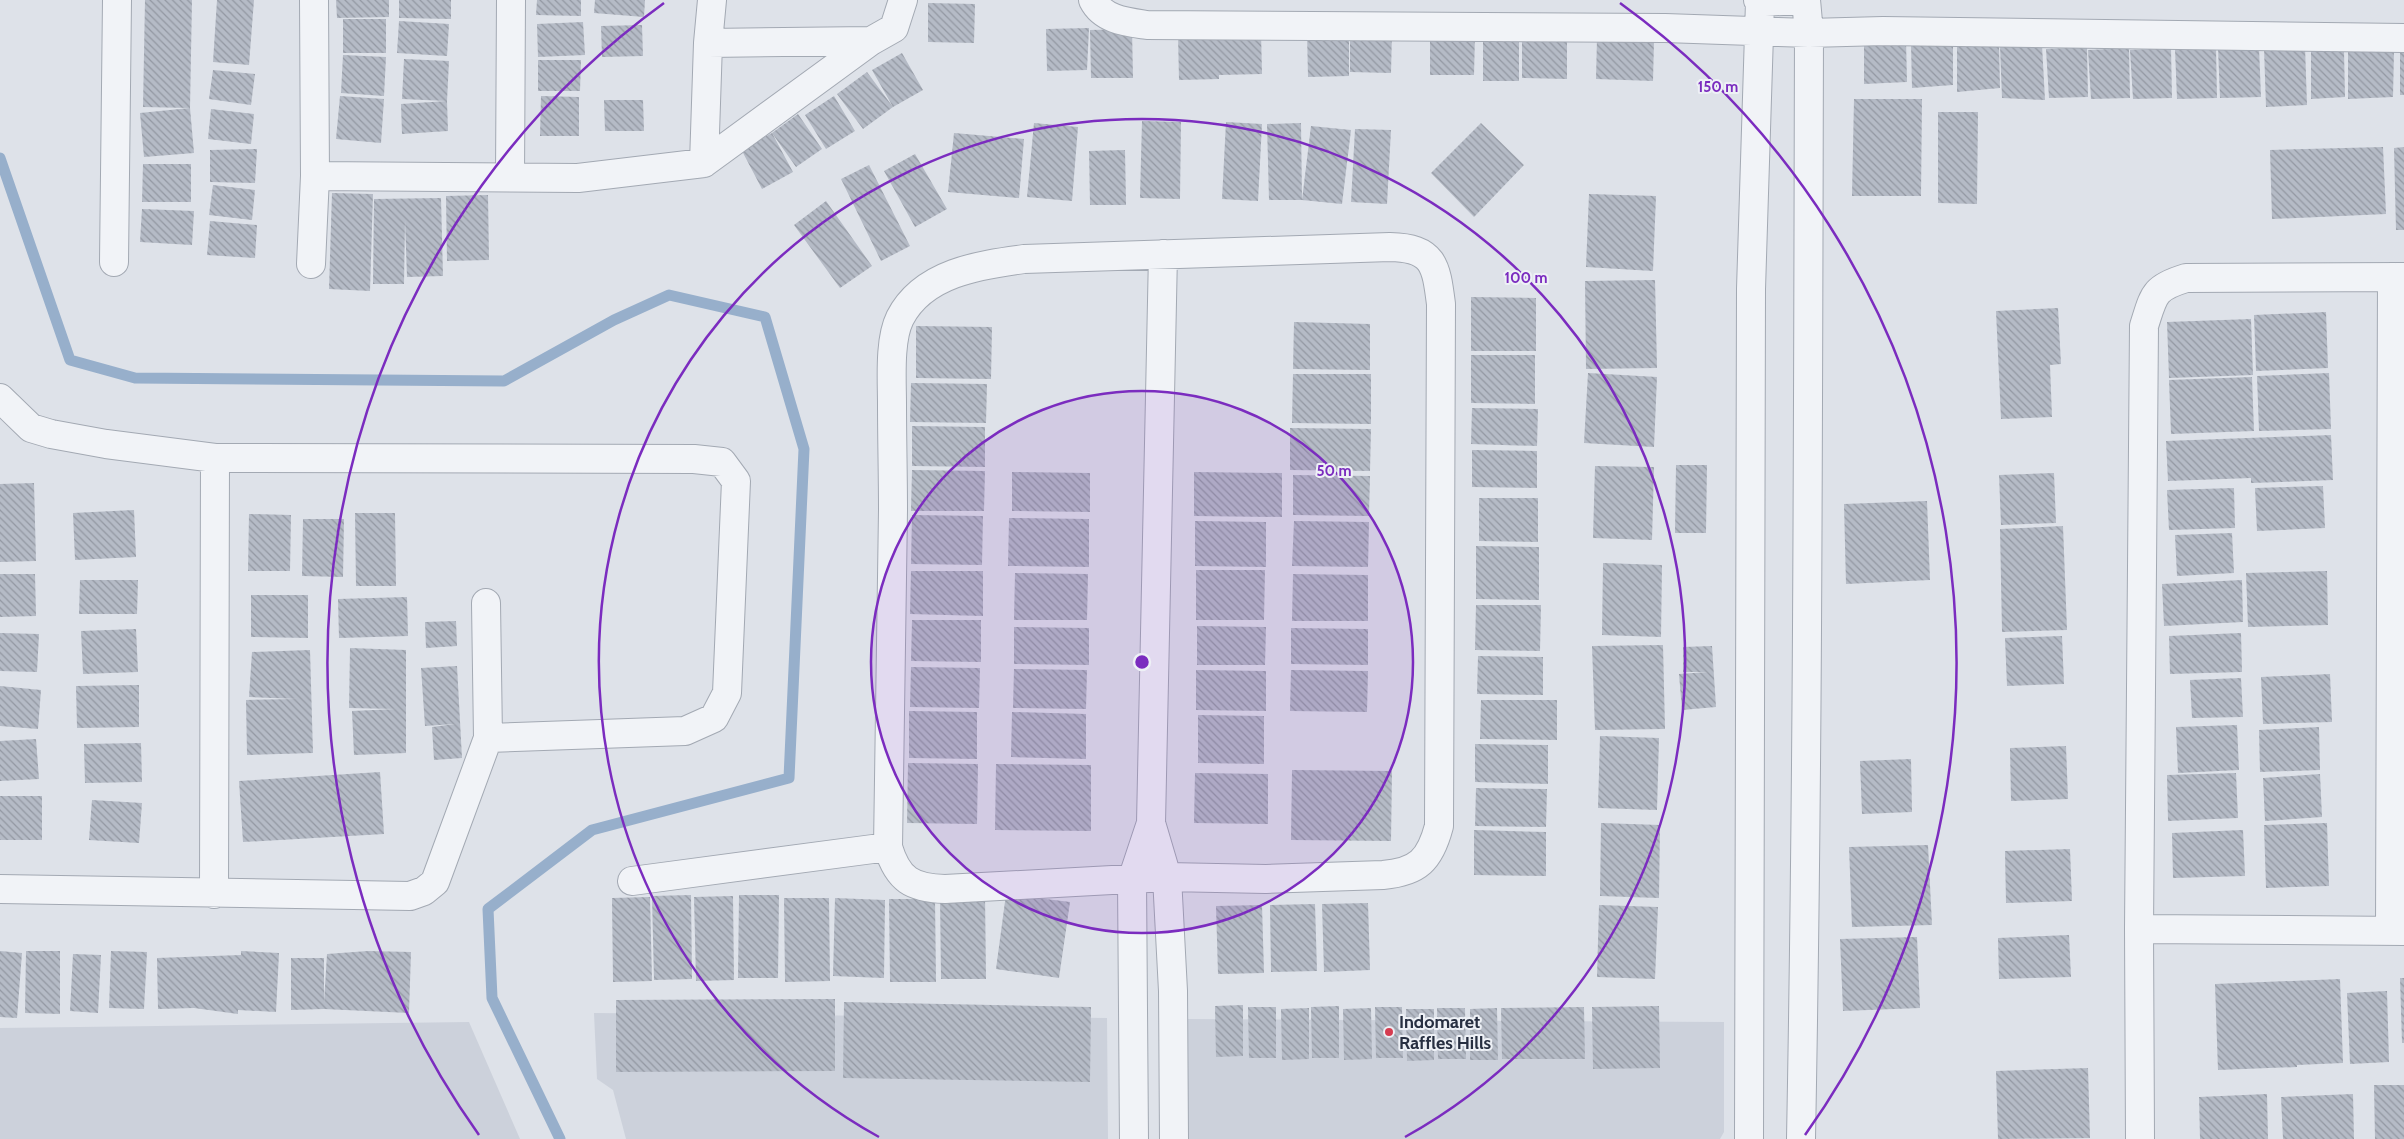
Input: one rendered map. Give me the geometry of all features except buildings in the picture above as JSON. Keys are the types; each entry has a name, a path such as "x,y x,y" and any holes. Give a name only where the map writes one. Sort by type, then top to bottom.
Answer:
{"street":[{"path":"114,262 117,0"},
{"path":"312,264 315,176 314,0"},
{"path":"510,177 511,0"},
{"path":"704,163 708,42 712,0"},
{"path":"315,176 578,178 704,163 871,41 894,28 903,0"},
{"path":"1093,0 1106,13 1122,22 1147,25 1655,28 1809,33 1883,31 2404,38"},
{"path":"1749,1139 1751,289 1759,1 1805,0 1809,33 1806,882 1801,1139"},
{"path":"708,42 871,41"},
{"path":"1409,248 1423,254 1433,264 1441,304 1439,826 1434,846 1426,858 1415,868 1401,874 1266,879 1167,877 945,889 922,888 906,879 893,865 888,847 893,510 892,368 899,319 914,298 933,282 989,264 1024,259 1409,248"},
{"path":"1134,1139 1132,880 1151,823 1163,254"},
{"path":"2140,929 2397,930 2398,277 2186,278 2165,284 2153,298 2144,326 2140,929 2140,1139"},
{"path":"0,398 31,428 51,434 106,444 214,458 694,459 722,462 736,480 727,693 714,718 685,731 488,738"},
{"path":"214,458 214,894"},
{"path":"0,889 410,896 424,891 435,882 488,738 486,603"},
{"path":"1151,823 1167,877 1173,991 1174,1139"},
{"path":"632,881 888,847"}],"shaded area":[{"path":"594,1013 1107,1018 1108,1139 626,1139 613,1090 597,1079"},
{"path":"1186,1019 1724,1022 1724,1132 1720,1139 1189,1139"},
{"path":"469,1022 520,1139 0,1139 0,1028"}],"waterway":[{"path":"0,158 70,360 135,378 504,381 614,320 669,295 765,317 804,449 789,778 592,830 488,909 492,998 560,1139"}],"place":[{"name":"Indomaret Raffles Hills","path":"1389,1032"}]}
